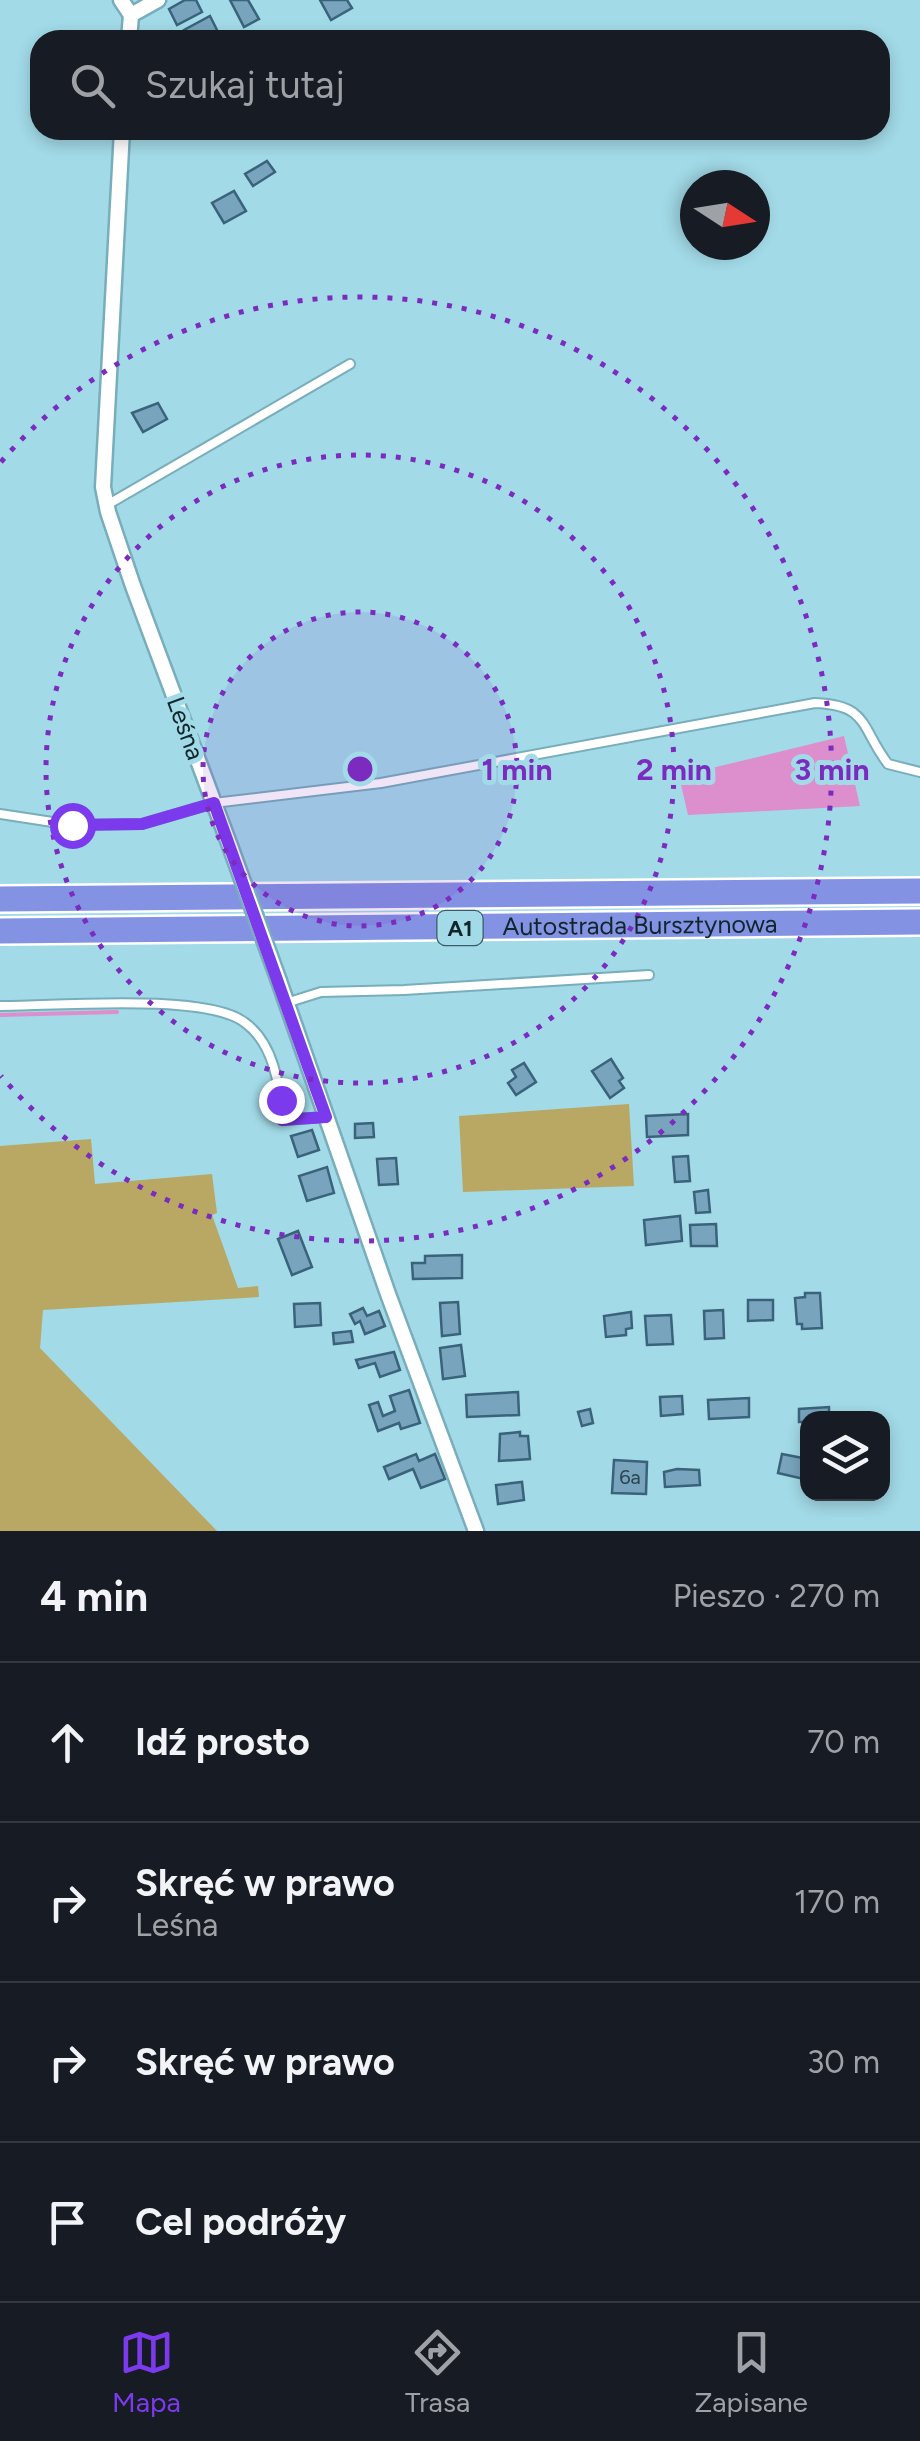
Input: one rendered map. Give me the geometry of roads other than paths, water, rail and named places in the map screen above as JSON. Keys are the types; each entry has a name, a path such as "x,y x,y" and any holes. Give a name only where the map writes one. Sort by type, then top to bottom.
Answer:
{"highway":[{"name":"Autostrada Bursztynowa","path":"0,899 920,891"},
{"name":"Autostrada Bursztynowa","path":"0,930 920,922"}],"street":[{"path":"121,0 131,15 130,30"},
{"path":"131,15 158,0"},
{"name":"Leśna","path":"121,140 103,460 106,505 476,1531"}],"lane":[{"path":"106,505 350,364"},
{"path":"0,814 72,825 142,824 214,803 381,783 815,703 838,704 854,710 888,764 920,772"},
{"path":"286,1004 321,992 649,975"},
{"path":"0,1006 195,1005 233,1015 248,1024 268,1053 276,1075 282,1120 326,1117"}],"waterway":[{"path":"0,1015 117,1012"}]}
